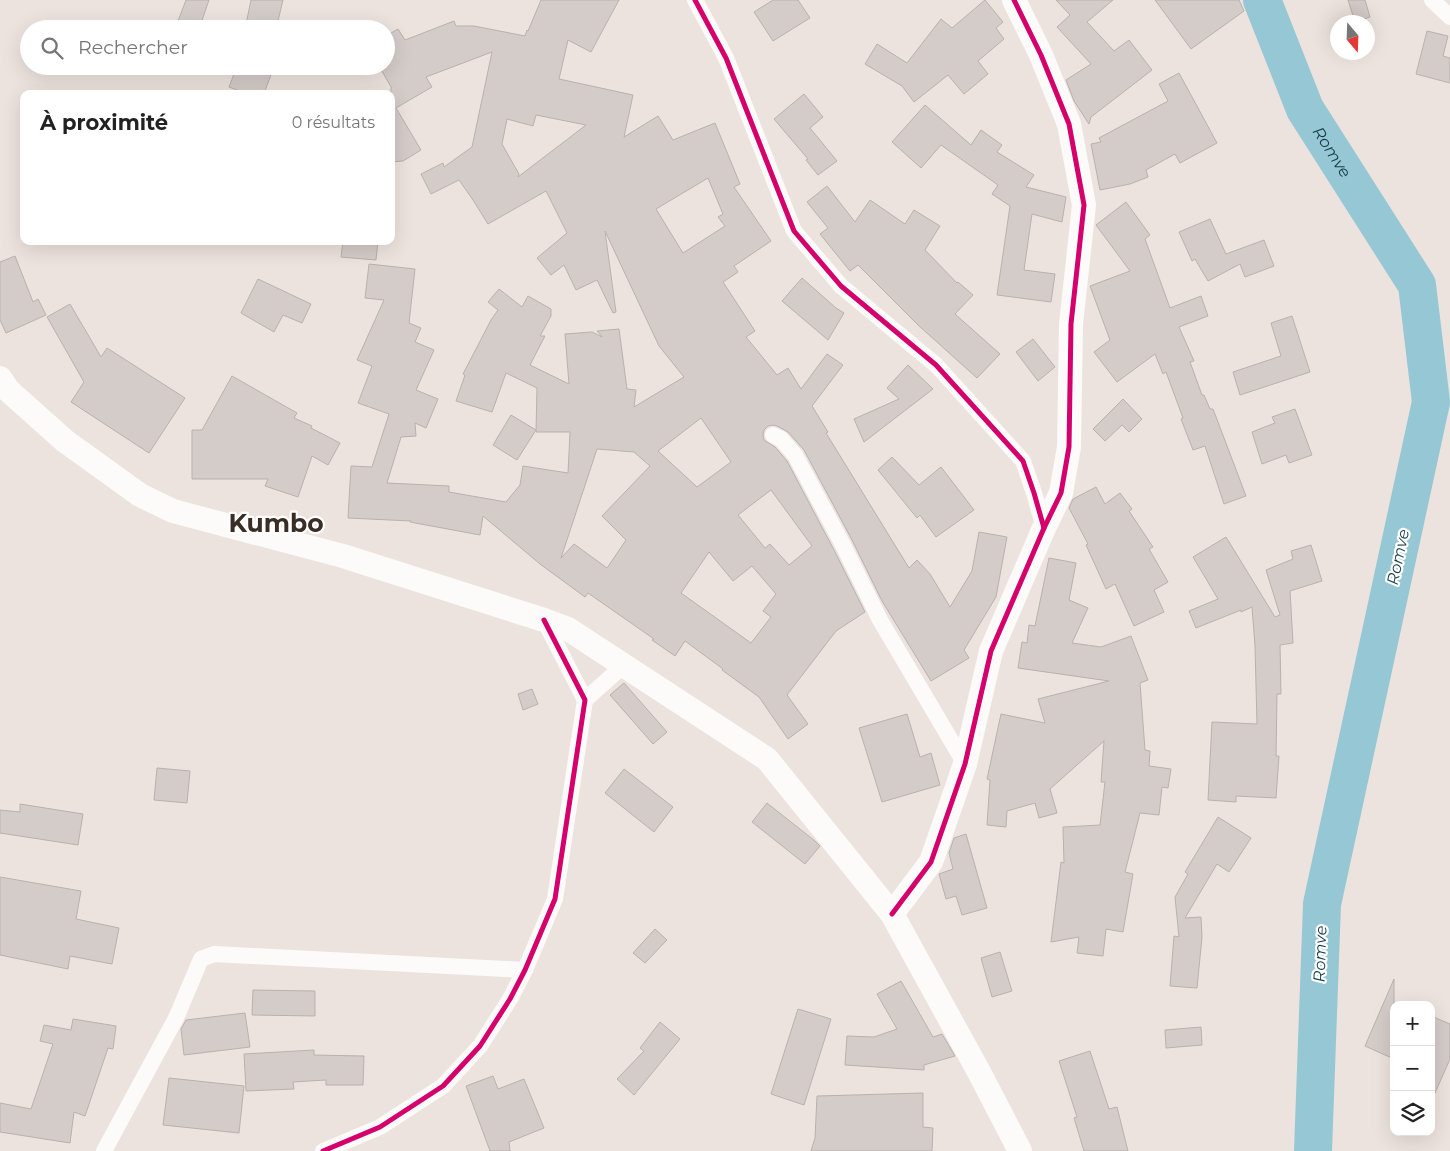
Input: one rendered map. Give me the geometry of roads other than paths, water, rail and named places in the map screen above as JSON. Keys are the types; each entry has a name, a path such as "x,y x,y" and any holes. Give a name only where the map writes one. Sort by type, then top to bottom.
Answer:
{"main road":[{"path":"892,914 931,862 965,764 992,650 1061,493 1069,448 1071,324 1084,205 1069,124 1041,56 1014,0"},
{"path":"0,378 9,391 65,441 140,495 173,511 343,556 568,629 767,758 892,914 1020,1151"}],"street":[{"path":"695,0 726,58 794,231 841,286 936,365 1022,461 1044,528"},
{"path":"1432,0 1450,18"},
{"path":"773,435 781,439 795,455 880,620 965,764"},
{"path":"323,1151 380,1127 443,1086 480,1046 510,999 525,970 555,899 585,700 544,620"},
{"path":"585,700 624,665"},
{"path":"104,1151 176,1018 201,959 214,954 525,970"}],"waterway":[{"name":"Romve","path":"1262,0 1305,109 1417,285 1431,402 1322,904 1313,1151"}],"district":[{"name":"Kumbo","path":"276,523"}]}
